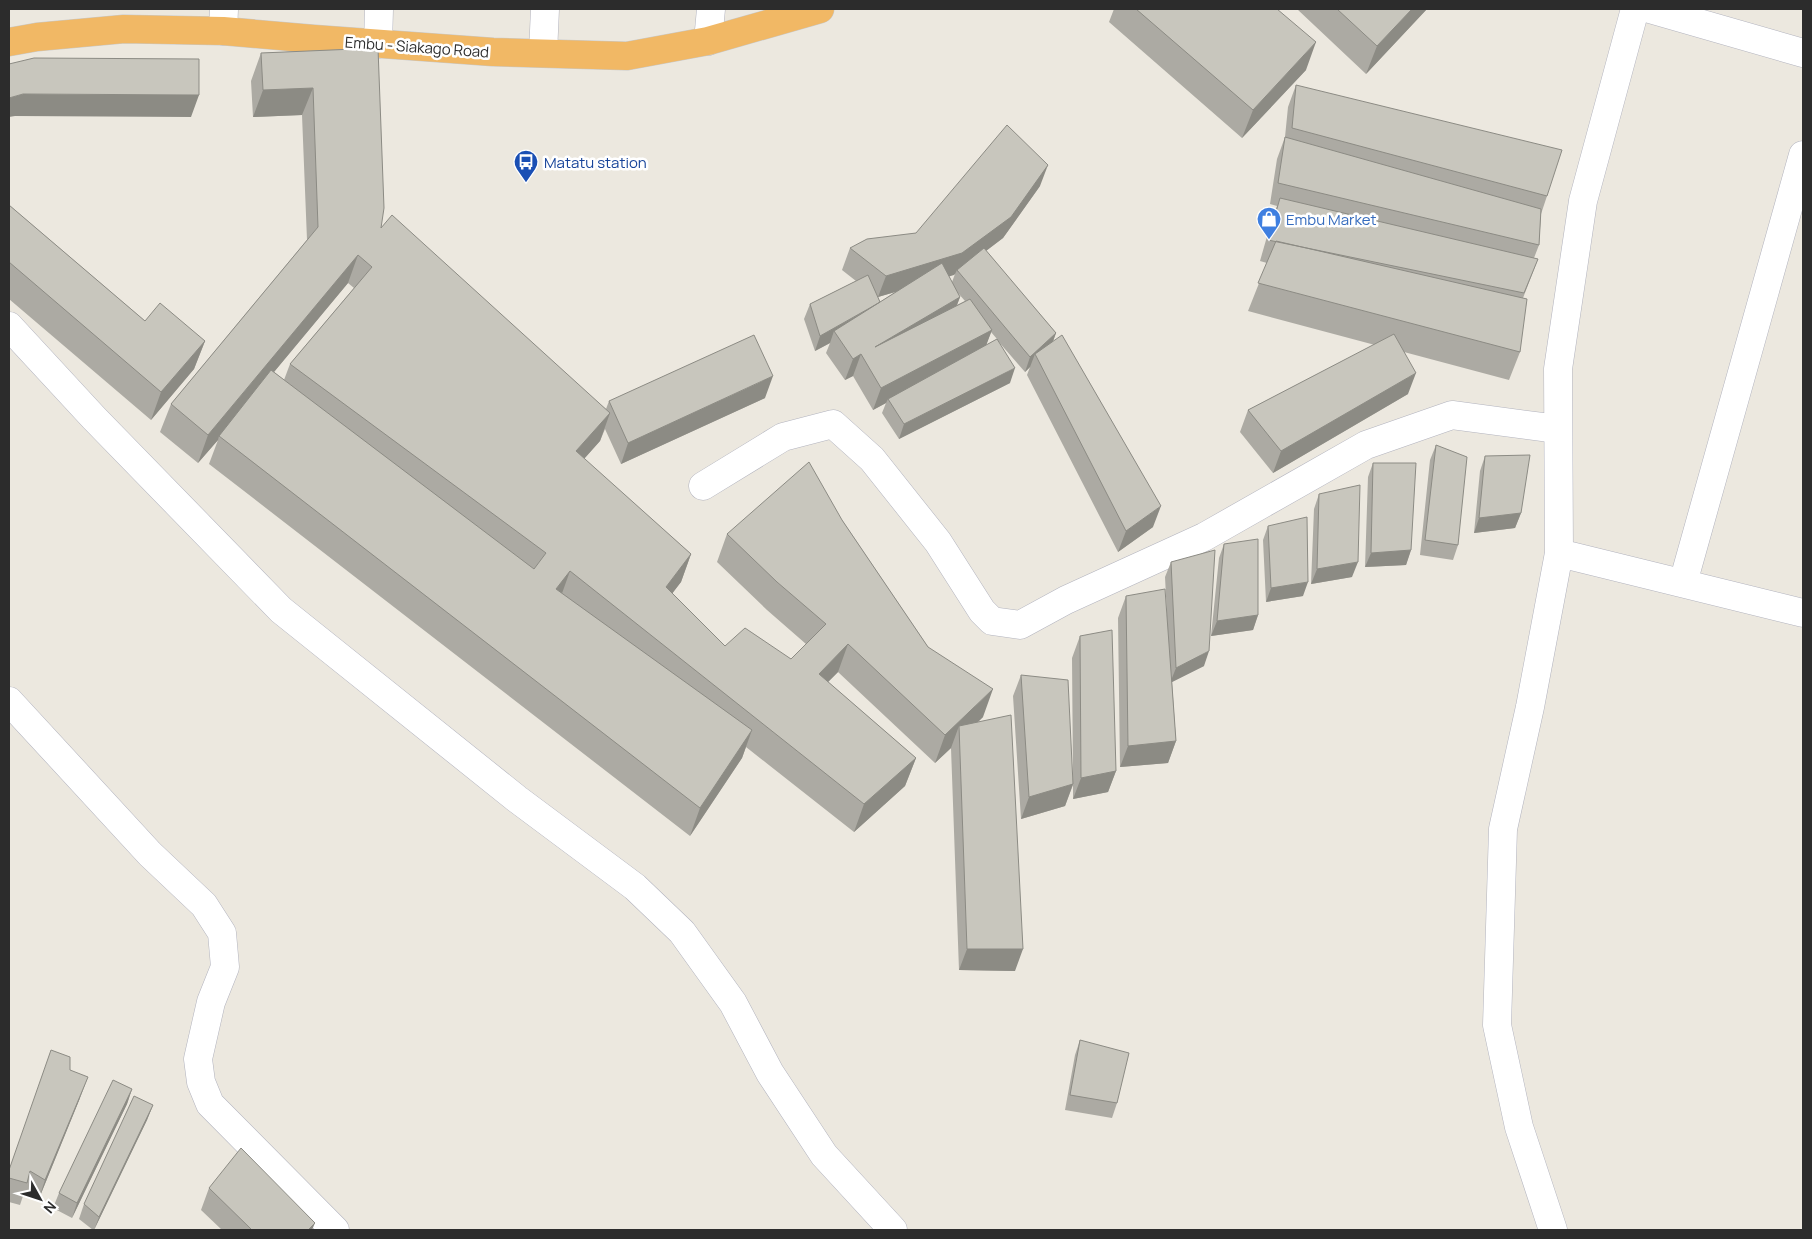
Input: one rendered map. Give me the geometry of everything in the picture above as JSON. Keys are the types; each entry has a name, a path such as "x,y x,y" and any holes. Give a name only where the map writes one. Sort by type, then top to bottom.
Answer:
{"highway":[{"name":"Embu - Siakago Road","path":"9,42 36,37 224,20 378,44 493,52 627,56 708,41 820,9"}],"street":[{"path":"378,44 379,9"},
{"path":"543,53 545,9"},
{"path":"708,41 711,9"},
{"path":"1553,1230 1519,1127 1497,1025 1503,829 1530,707 1559,553 1558,369 1583,200 1635,9"},
{"path":"1650,9 1803,52"},
{"path":"1683,583 1803,155"},
{"path":"9,326 94,418 281,610 517,799 634,887 682,932 733,1004 770,1073 824,1155 893,1230"},
{"path":"703,486 783,437 833,424 872,459 938,542 982,611 992,622 1020,625 1066,600 1204,537 1366,445 1452,415 1558,429"},
{"path":"1559,553 1803,613"},
{"path":"9,701 150,854 204,905 222,933 225,967 211,1002 198,1059 202,1082 210,1104 335,1230"}],"building":[{"path":"1136,9 1277,9 1316,42 1253,110"},
{"path":"1337,9 1412,9 1377,46"},
{"path":"378,48 384,208 381,228 392,215 610,413 576,451 691,554 666,587 725,646 745,628 791,659 826,624 777,582 727,534 809,462 842,520 928,647 993,689 945,735 848,644 819,674 916,758 864,804 570,571 556,589 752,730 700,808 219,436 271,370 534,569 546,553 290,364 372,267 358,255 208,435 171,404 318,227 313,88 263,90 261,53"},
{"path":"34,58 199,59 199,95 23,94 9,98 9,64"},
{"path":"1296,85 1562,150 1547,196 1292,128"},
{"path":"1007,125 1048,165 1011,217 962,253 886,276 850,248 867,239 916,233"},
{"path":"1285,137 1541,209 1539,245 1278,183"},
{"path":"1280,198 1538,259 1524,293 1268,240"},
{"path":"9,205 145,321 160,303 205,341 161,392 9,262"},
{"path":"1276,241 1527,299 1520,352 1258,283"},
{"path":"984,248 1056,333 1030,357 957,270"},
{"path":"942,263 960,297 875,347 970,299 992,330 881,388 861,354 853,359 834,331"},
{"path":"868,275 880,302 820,336 810,304"},
{"path":"1394,334 1416,373 1281,451 1248,410"},
{"path":"754,335 773,376 628,443 609,401"},
{"path":"1062,335 1161,506 1126,531 1035,354"},
{"path":"997,339 1015,368 904,424 888,399"},
{"path":"1436,445 1467,457 1458,545 1425,540"},
{"path":"1530,455 1521,513 1479,518 1485,456"},
{"path":"1373,463 1416,463 1411,550 1371,553"},
{"path":"1360,485 1358,562 1317,569 1319,494"},
{"path":"1307,517 1308,582 1271,588 1268,526"},
{"path":"1258,539 1258,615 1217,621 1224,544"},
{"path":"1215,550 1209,651 1176,668 1171,562"},
{"path":"1165,589 1176,741 1128,746 1126,596"},
{"path":"1112,630 1116,771 1081,778 1080,636"},
{"path":"1021,675 1068,680 1073,784 1029,797"},
{"path":"1011,715 1023,949 967,949 959,726"},
{"path":"1080,1040 1129,1053 1117,1103 1070,1095"},
{"path":"51,1050 70,1057 70,1070 88,1077 45,1180 30,1171 27,1183 9,1178 9,1170"},
{"path":"113,1080 132,1089 77,1203 59,1193"},
{"path":"134,1096 153,1105 99,1217 84,1204"},
{"path":"241,1148 315,1223 308,1230 252,1230 209,1188"}],"place":[{"name":"Matatu station","path":"526,183"},
{"name":"Embu Market","path":"1269,240"}]}
